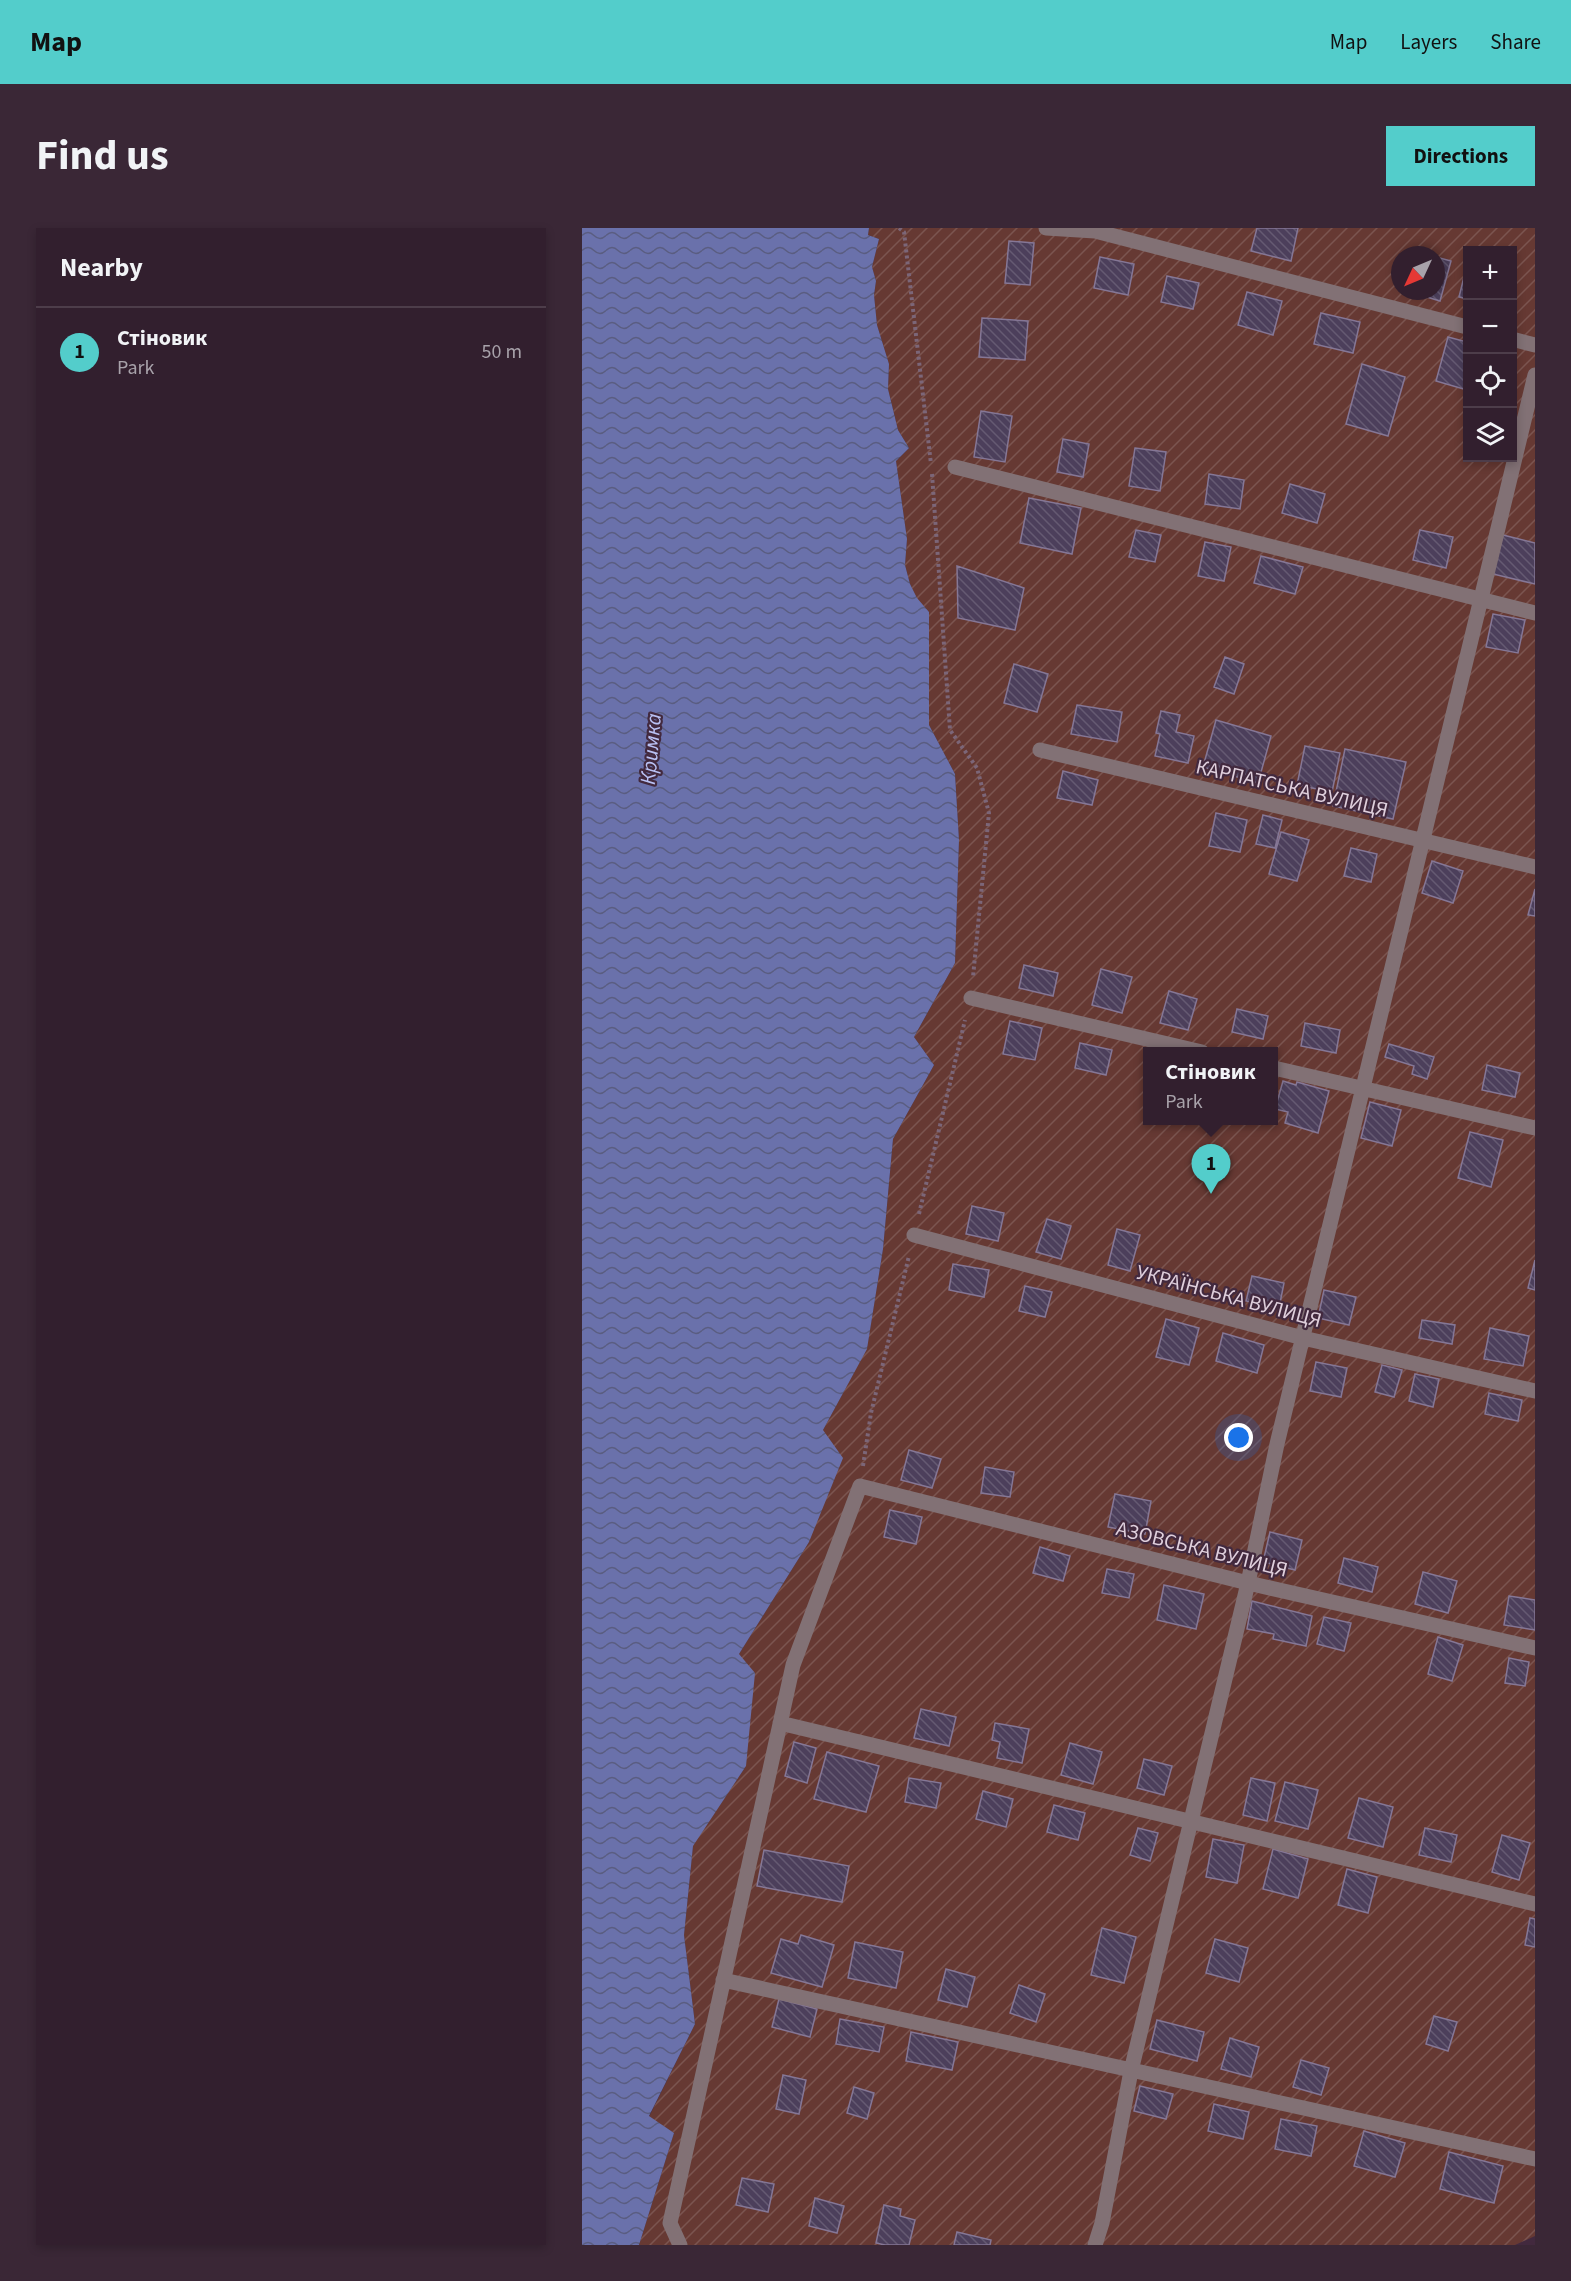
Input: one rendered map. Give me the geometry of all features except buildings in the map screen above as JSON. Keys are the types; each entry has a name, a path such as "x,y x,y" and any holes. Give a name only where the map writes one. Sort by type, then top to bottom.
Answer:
{"lane":[{"path":"1046,228 1095,231 1463,326"},
{"path":"1517,340 1535,345"},
{"path":"1095,2245 1102,2223 1131,2071 1248,1583 1277,1444 1535,375"},
{"path":"955,467 1535,613"},
{"name":"КАРПАТСЬКА ВУЛИЦЯ","path":"1040,750 1535,867"},
{"path":"970,998 1181,1047"},
{"path":"1278,1069 1535,1128"},
{"name":"УКРАЇНСЬКА ВУЛИЦЯ","path":"914,1235 1303,1338 1535,1391"},
{"path":"680,2245 670,2223 793,1665 860,1486"},
{"name":"АЗОВСЬКА ВУЛИЦЯ","path":"860,1486 1248,1583 1535,1648"},
{"path":"780,1723 1535,1904"},
{"path":"723,1980 1535,2159"}],"path":[{"path":"860,1486 871,1413 970,998 989,813 977,768 950,730 931,462 904,232 899,228"}],"shaded area":[{"path":"869,228 1535,228 1535,2236 1515,2245 639,2245 674,2133 649,2117 695,2024 684,1935 693,1845 746,1766 739,1654 809,1542 823,1430 867,1348 883,1249 893,1139 934,1065 914,1037 955,963 959,840 955,774 929,725 929,612 917,599 905,565 907,539 896,461 909,448 898,430 888,389 889,364 877,325 874,295 876,281 872,267 879,239 868,235"}],"water":[{"name":"Кримка","path":"582,228 869,228 868,235 879,239 872,267 876,281 874,295 877,325 889,364 888,389 898,430 909,448 896,461 907,539 905,565 917,598 929,612 929,725 955,774 959,840 955,963 914,1037 934,1065 893,1139 883,1249 867,1349 823,1430 843,1458 809,1542 739,1654 755,1673 746,1766 693,1846 684,1935 695,2024 649,2116 674,2133 639,2245 582,2245"}],"place":[{"name":"Стіновик","path":"1211,1194"}]}
